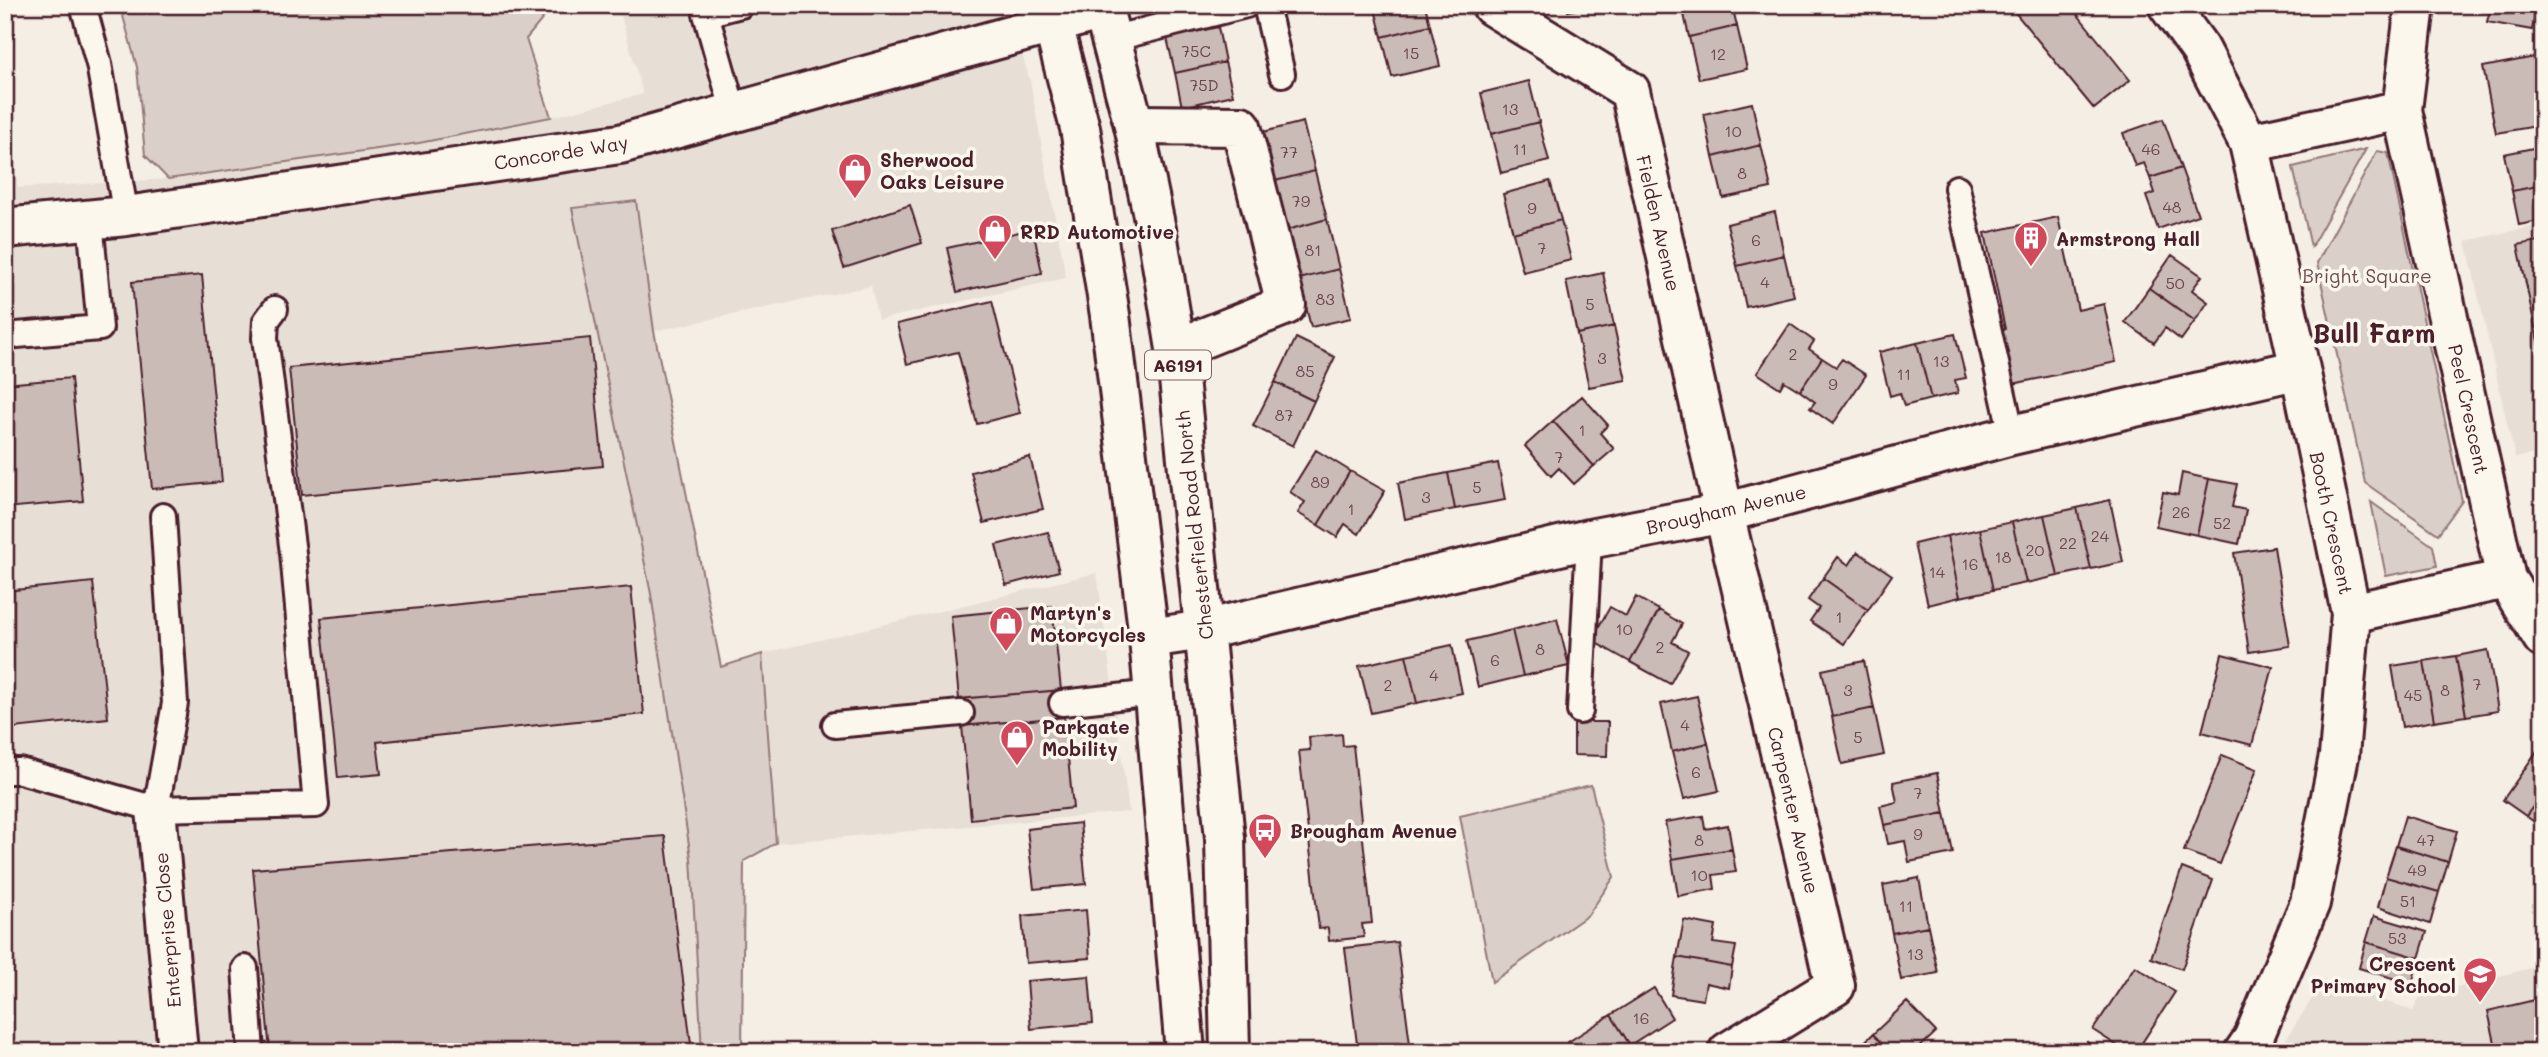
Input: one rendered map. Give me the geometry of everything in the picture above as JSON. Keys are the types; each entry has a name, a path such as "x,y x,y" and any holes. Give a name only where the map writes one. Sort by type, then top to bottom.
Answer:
{"street":[{"name":"Booth Crescent","path":"2168,5 2200,49 2249,143 2351,613 2339,756 2310,903 2253,1039 2244,1052"},
{"name":"Peel Crescent","path":"2415,5 2402,110 2506,579 2543,638"},
{"name":"Fielden Avenue","path":"1492,6 1630,91 1724,513"},
{"name":"Concorde Way","path":"5,228 108,218 620,144 734,113 1051,15 1105,18"},
{"name":"A6191","path":"1051,15 1080,128 1110,315 1149,638 1185,1052"},
{"name":"Chesterfield Road North","path":"1105,18 1134,125 1158,239 1176,349 1225,838 1230,1052"},
{"path":"2249,143 2402,110"},
{"path":"1134,125 1241,126 1286,305 1176,349"},
{"name":"Brougham Avenue","path":"1149,638 1204,630 1590,539 1724,513 2012,435 2300,369"},
{"name":"Carpenter Avenue","path":"1724,513 1835,986 1728,1052"},
{"path":"2351,613 2506,579"},
{"name":"Enterprise Close","path":"156,808 178,1052"}],"lane":[{"path":"5,336 100,328 108,218 99,64 83,5"},
{"path":"734,113 706,14 741,5"},
{"path":"1105,18 1246,5"},
{"path":"1266,5 1282,74"},
{"path":"1957,188 2012,435"},
{"path":"5,771 20,771 156,808 316,805 293,553 265,338 266,321 275,309"},
{"path":"156,808 174,703 163,516"},
{"path":"1580,711 1590,539"},
{"path":"1062,703 1154,693"},
{"path":"835,725 961,713"},
{"path":"244,968 251,1052"}],"shaded area":[{"path":"618,5 1007,5 1030,81 1066,278 878,320 871,286 654,331 636,201 651,594 691,858 702,1052 5,1052 5,78 18,188 168,179 419,143 551,117 643,94"},
{"path":"2543,224 2543,452 2515,458 2466,241"},
{"path":"1097,573 1129,812 776,843 762,654"},
{"name":"Crescent Primary School","path":"2543,965 2543,1052 2278,1052 2324,980 2413,1011 2420,996"}],"green space":[{"path":"120,5 554,5 526,39 551,117 419,143 168,179 145,155 137,67"},
{"path":"2366,149 2311,247 2293,167"},
{"name":"Bright Square","path":"2377,151 2388,153 2462,501 2438,534 2365,483 2317,263"},
{"path":"636,201 654,331 721,667 762,654 776,843 744,861 742,1052 702,1052 691,858 651,594 572,208"},
{"path":"2371,502 2433,546 2437,566 2386,576"},
{"path":"1591,785 1614,877 1588,915 1492,982 1460,816"}],"building":[{"path":"1156,5 1201,5 1158,15"},
{"path":"1374,5 1425,5 1430,25 1382,37"},
{"path":"1566,5 1601,5 1568,11"},
{"path":"1682,5 1732,5 1737,26 1689,37"},
{"path":"2009,5 2070,5 2130,80 2094,109"},
{"path":"2491,5 2537,5 2532,30 2487,22"},
{"path":"1430,25 1440,66 1392,77 1382,37"},
{"path":"1737,26 1747,69 1699,79 1689,37"},
{"path":"1218,27 1225,62 1175,73 1167,38"},
{"path":"2535,57 2543,100 2543,125 2496,133 2483,67"},
{"path":"1225,62 1233,95 1182,107 1175,73"},
{"path":"1529,81 1539,122 1491,134 1481,93"},
{"path":"1752,103 1761,145 1713,157 1704,114"},
{"path":"2163,119 2181,168 2150,178 2144,163 2135,166 2123,133"},
{"path":"1303,122 1315,171 1275,181 1263,132"},
{"path":"1539,122 1549,161 1501,173 1491,134"},
{"path":"1761,145 1771,188 1723,198 1713,157"},
{"path":"2543,146 2543,185 2512,191 2504,154"},
{"path":"2181,168 2198,215 2158,229 2146,196 2155,193 2150,178"},
{"path":"1315,171 1327,219 1287,230 1275,181"},
{"path":"1550,181 1561,220 1513,233 1503,194"},
{"path":"2543,185 2543,220 2519,225 2512,191"},
{"path":"910,205 922,243 844,268 832,231"},
{"path":"1775,212 1784,255 1737,266 1727,224"},
{"name":"Armstrong Hall","path":"2058,217 2078,310 2104,304 2116,362 2013,384 2001,330 2005,329 1985,233"},
{"path":"1327,219 1339,269 1299,279 1287,230"},
{"path":"1561,220 1571,260 1523,272 1513,233"},
{"name":"RRD Automotive","path":"1033,229 1042,273 957,292 947,248"},
{"path":"2543,240 2543,361 2542,361 2518,245"},
{"path":"1784,255 1794,296 1746,307 1737,266"},
{"path":"2172,255 2202,276 2192,290 2208,302 2195,321 2149,288"},
{"path":"1339,269 1351,318 1311,327 1299,279"},
{"path":"1603,273 1614,326 1577,334 1566,281"},
{"path":"202,275 222,482 152,489 132,282"},
{"path":"2149,288 2195,321 2181,340 2165,328 2154,343 2125,322"},
{"path":"992,301 1020,413 977,424 958,352 907,364 897,324"},
{"path":"1790,324 1814,341 1809,349 1822,358 1800,391 1784,381 1780,388 1757,373"},
{"path":"1614,326 1626,380 1589,387 1577,334"},
{"path":"1955,334 1966,378 1955,380 1958,393 1931,399 1917,343"},
{"path":"590,338 603,466 302,495 289,368"},
{"path":"1296,338 1335,357 1314,401 1275,382"},
{"path":"1917,343 1931,399 1904,406 1900,393 1890,396 1879,352"},
{"path":"1822,358 1836,367 1842,359 1866,375 1833,424 1810,408 1815,402 1800,391"},
{"path":"71,378 83,501 5,508 5,384"},
{"path":"1275,382 1314,401 1293,446 1253,426"},
{"path":"1582,396 1608,425 1600,433 1614,449 1594,466 1553,421"},
{"path":"1553,421 1594,466 1574,484 1559,468 1551,476 1525,446"},
{"path":"1316,450 1350,471 1318,525 1298,513 1305,502 1290,492"},
{"path":"1030,457 1043,509 984,523 971,472"},
{"path":"1498,463 1505,500 1455,509 1448,473"},
{"path":"1350,471 1385,491 1359,534 1345,524 1337,537 1318,525"},
{"path":"1448,473 1455,509 1405,519 1398,483"},
{"path":"2182,473 2209,479 2197,535 2156,526 2163,492 2178,495"},
{"path":"2209,479 2237,484 2232,507 2246,510 2239,544 2197,535"},
{"path":"2110,500 2123,562 2091,569 2077,508"},
{"path":"2077,508 2091,569 2058,576 2044,515"},
{"path":"2044,515 2058,576 2026,583 2012,522"},
{"path":"2012,522 2026,583 1993,590 1980,529"},
{"path":"1980,529 1993,590 1960,597 1947,536"},
{"path":"1048,532 1059,571 1006,585 996,545"},
{"path":"1947,536 1960,597 1928,605 1914,544"},
{"path":"2274,547 2290,646 2249,652 2234,553"},
{"path":"1858,552 1892,575 1868,610 1823,578 1838,557 1849,565"},
{"path":"1823,578 1868,610 1844,644 1810,621 1819,608 1808,600"},
{"path":"93,582 108,718 5,729 5,591"},
{"path":"631,587 644,714 377,742 381,774 338,778 321,618"},
{"path":"1636,597 1659,610 1630,662 1591,640 1610,607 1626,616"},
{"name":"Martyn's Motorcycles","path":"1052,606 1061,690 959,699 951,616"},
{"path":"1659,610 1682,624 1672,642 1688,651 1670,684 1630,662"},
{"path":"1557,619 1569,666 1523,676 1512,630"},
{"path":"1512,630 1523,676 1478,687 1467,641"},
{"path":"1452,645 1462,693 1417,703 1406,655"},
{"path":"2488,650 2498,711 2466,716 2456,656"},
{"path":"2222,654 2273,667 2252,745 2202,732"},
{"path":"1406,655 1417,703 1371,713 1359,666"},
{"path":"2456,656 2466,716 2434,721 2424,661"},
{"path":"1864,661 1874,708 1832,717 1822,670"},
{"path":"2424,661 2434,721 2402,727 2392,666"},
{"path":"1061,690 1064,717 962,726 959,699"},
{"path":"1697,696 1708,743 1672,752 1661,704"},
{"path":"1874,708 1884,755 1842,764 1832,717"},
{"name":"Parkgate Mobility","path":"1064,717 1073,808 971,819 962,726"},
{"path":"1574,722 1608,722 1607,756 1574,755"},
{"path":"1342,734 1343,746 1353,745 1372,923 1362,924 1364,937 1329,941 1328,928 1319,929 1299,751 1310,750 1309,737"},
{"path":"1708,743 1719,791 1684,799 1672,752"},
{"path":"2537,751 2543,755 2543,793 2526,816 2503,800"},
{"path":"2222,755 2257,769 2220,864 2184,851"},
{"path":"1937,773 1945,813 1884,825 1880,806 1897,802 1893,782"},
{"path":"2543,793 2543,828 2526,816"},
{"path":"1945,813 1953,853 1909,862 1905,841 1888,844 1884,825"},
{"path":"1703,816 1705,829 1728,825 1732,849 1672,859 1665,822"},
{"path":"2405,816 2457,831 2448,862 2396,846"},
{"path":"1080,823 1086,884 1034,889 1027,829"},
{"path":"665,836 692,1052 620,1052 619,1045 528,1052 270,1052 253,869"},
{"path":"2396,846 2448,862 2439,892 2386,877"},
{"path":"1732,849 1736,872 1713,875 1715,889 1678,896 1672,859"},
{"path":"2182,868 2213,880 2182,969 2151,958"},
{"path":"2386,877 2439,892 2430,924 2378,907"},
{"path":"1919,878 1928,926 1892,933 1883,885"},
{"path":"1086,910 1090,958 1026,963 1022,916"},
{"path":"2374,916 2427,932 2419,958 2366,942"},
{"path":"1684,920 1716,926 1713,943 1736,946 1732,967 1677,957"},
{"path":"1928,926 1938,973 1901,980 1892,933"},
{"path":"1397,942 1411,1052 1358,1052 1345,948"},
{"path":"2366,942 2419,958 2412,984 2359,968"},
{"path":"1677,957 1732,967 1729,988 1706,983 1703,1000 1671,995"},
{"path":"2135,966 2175,992 2136,1052 2127,1052 2093,1030"},
{"path":"1089,976 1093,1023 1031,1029 1027,981"},
{"path":"1654,988 1672,1018 1630,1045 1611,1015"},
{"path":"2543,998 2543,1052 2497,1052 2488,1011"},
{"path":"1907,1002 1936,1032 1915,1052 1890,1052 1873,1034"},
{"path":"1611,1015 1630,1045 1618,1052 1574,1052 1568,1042"},
{"path":"1873,1034 1890,1052 1854,1052"},
{"path":"2087,1042 2099,1052 2079,1052"},
{"path":"1084,1047 1084,1052 1036,1052"}],"place":[{"name":"Sherwood Oaks Leisure","path":"855,200"},
{"name":"RRD Automotive","path":"995,261"},
{"name":"Armstrong Hall","path":"2031,268"},
{"name":"Martyn's Motorcycles","path":"1006,653"},
{"name":"Parkgate Mobility","path":"1017,767"},
{"name":"Brougham Avenue","path":"1265,860"},
{"name":"Crescent Primary School","path":"2480,1004"}],"district":[{"name":"Bull Farm","path":"2374,333"}]}
